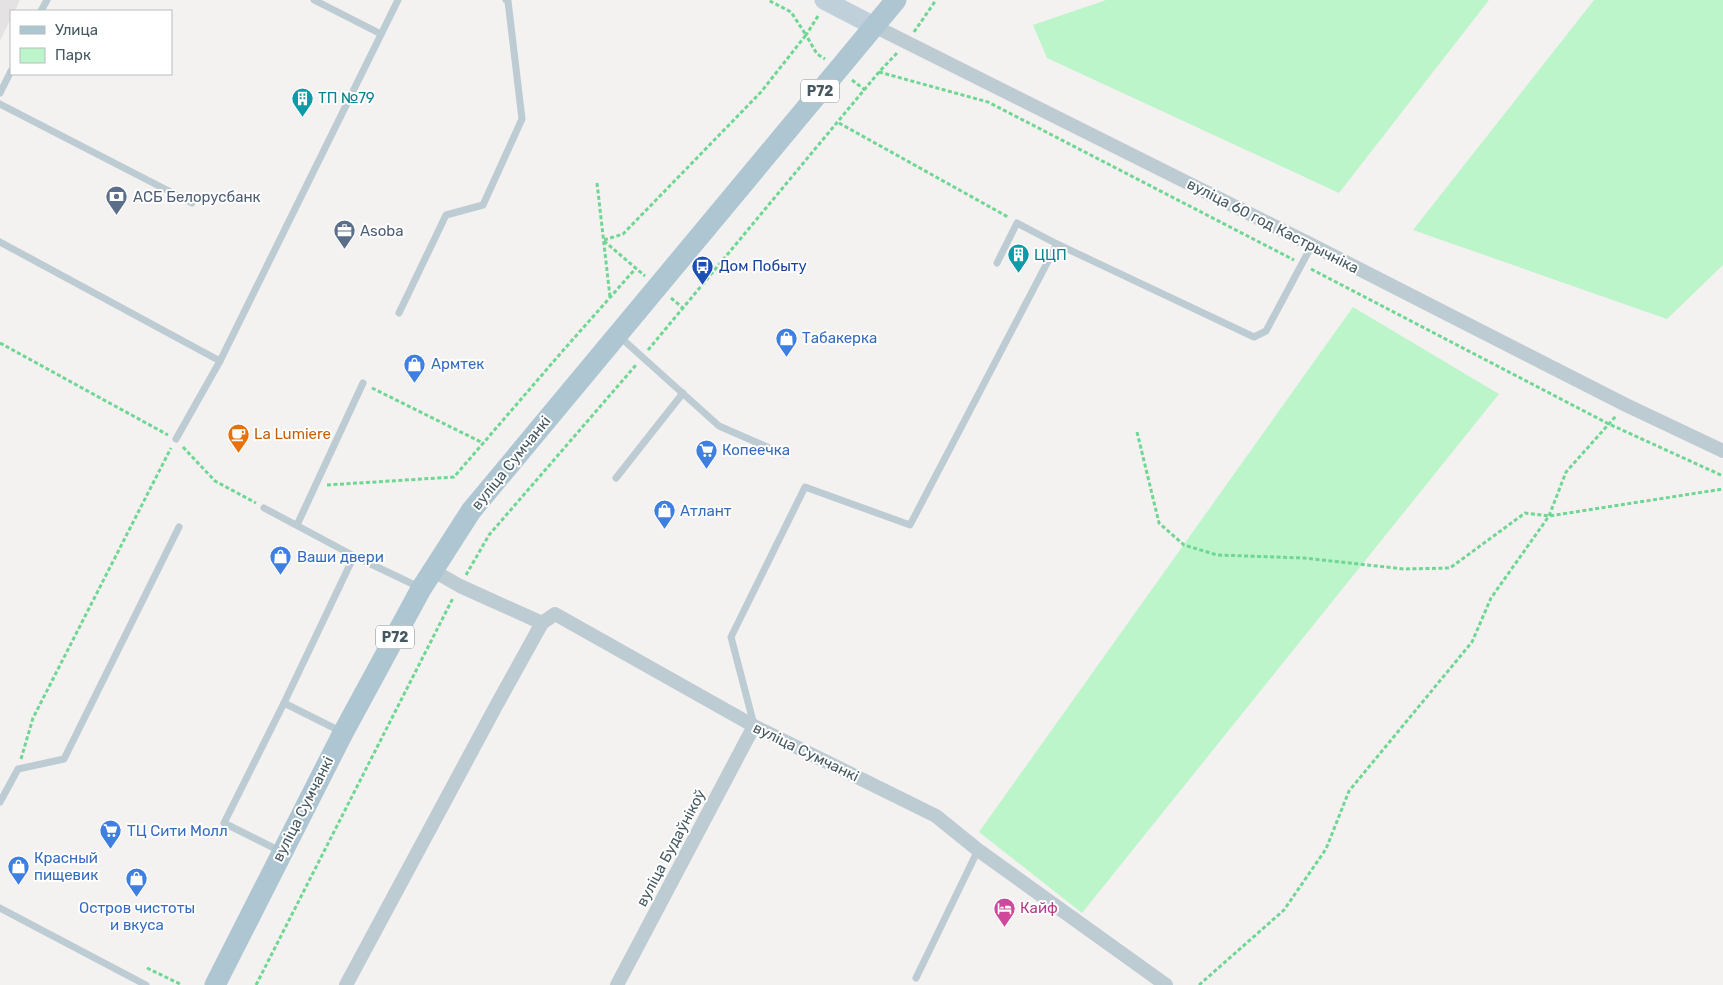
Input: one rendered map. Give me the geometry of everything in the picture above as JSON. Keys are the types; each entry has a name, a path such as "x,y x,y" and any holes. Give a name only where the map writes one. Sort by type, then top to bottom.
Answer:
{"main road":[{"name":"вуліца Сумчанкі","path":"215,985 342,733 432,570 471,511 896,0"}],"street":[{"name":"вуліца 60 год Кастрычніка","path":"825,1 906,44 1312,245 1626,405 1723,451"},
{"path":"346,985 542,623 460,586 432,570"},
{"name":"вуліца Сумчанкі","path":"542,623 555,614 754,726 936,816 978,850 1166,985"},
{"name":"вуліца Будаўнікоў","path":"617,985 754,726"}],"lane":[{"path":"314,0 381,34"},
{"path":"176,439 220,361 398,0"},
{"path":"400,313 446,214 483,205 522,119 507,0"},
{"path":"0,93 10,73"},
{"path":"0,104 192,204"},
{"path":"997,262 1017,223 1057,244 1254,337 1266,330 1312,245"},
{"path":"0,242 220,361"},
{"path":"754,726 731,637 805,487 910,525 1057,244"},
{"path":"617,334 719,426 783,454"},
{"path":"297,525 363,383"},
{"path":"616,478 682,393"},
{"path":"264,508 421,589"},
{"path":"0,802 18,769 64,759 179,527"},
{"path":"281,851 224,823 354,556"},
{"path":"284,703 342,733"},
{"path":"916,978 978,850"},
{"path":"0,908 146,985"}],"path":[{"path":"768,0 791,12 818,54 865,90"},
{"path":"256,985 460,586 489,534 642,357 865,90 906,44 936,0"},
{"path":"604,240 623,234 761,92 806,35 825,1"},
{"path":"839,122 1017,223"},
{"path":"597,183 610,297"},
{"path":"315,486 454,477 636,268 604,240"},
{"path":"0,343 176,439 215,481 264,508"},
{"path":"363,383 483,443"},
{"path":"1199,985 1284,910 1326,849 1349,790 1472,642 1491,598 1549,516 1566,472 1626,405"},
{"path":"1137,432 1159,523 1184,545 1217,555 1304,558 1404,569 1450,568 1525,513 1549,516 1723,489"},
{"path":"18,769 33,718 176,439"},
{"path":"147,968 182,985"}],"shaded area":[{"path":"0,0 20,0 15,10 10,10 10,20 0,41"}],"green space":[{"path":"1106,0 1489,0 1339,193 1047,58 1033,25"},
{"path":"1594,0 1723,0 1723,265 1667,319 1413,230"},
{"path":"1353,307 1499,394 1082,913 979,832"}],"place":[{"name":"ТП №79","path":"302,117"},
{"name":"АСБ Белорусбанк","path":"117,216"},
{"name":"Asoba","path":"344,250"},
{"name":"ЦЦП","path":"1018,274"},
{"name":"Дом Побыту","path":"703,285"},
{"name":"Табакерка","path":"786,357"},
{"name":"Армтек","path":"415,383"},
{"name":"La Lumiere","path":"238,453"},
{"name":"Копеечка","path":"706,469"},
{"name":"Атлант","path":"664,530"},
{"name":"Ваши двери","path":"281,576"},
{"name":"ТЦ Сити Молл","path":"111,850"},
{"name":"Красный пищевик","path":"18,886"},
{"name":"Остров чистоты и вкуса","path":"137,898"},
{"name":"Кайф","path":"1004,927"}]}
